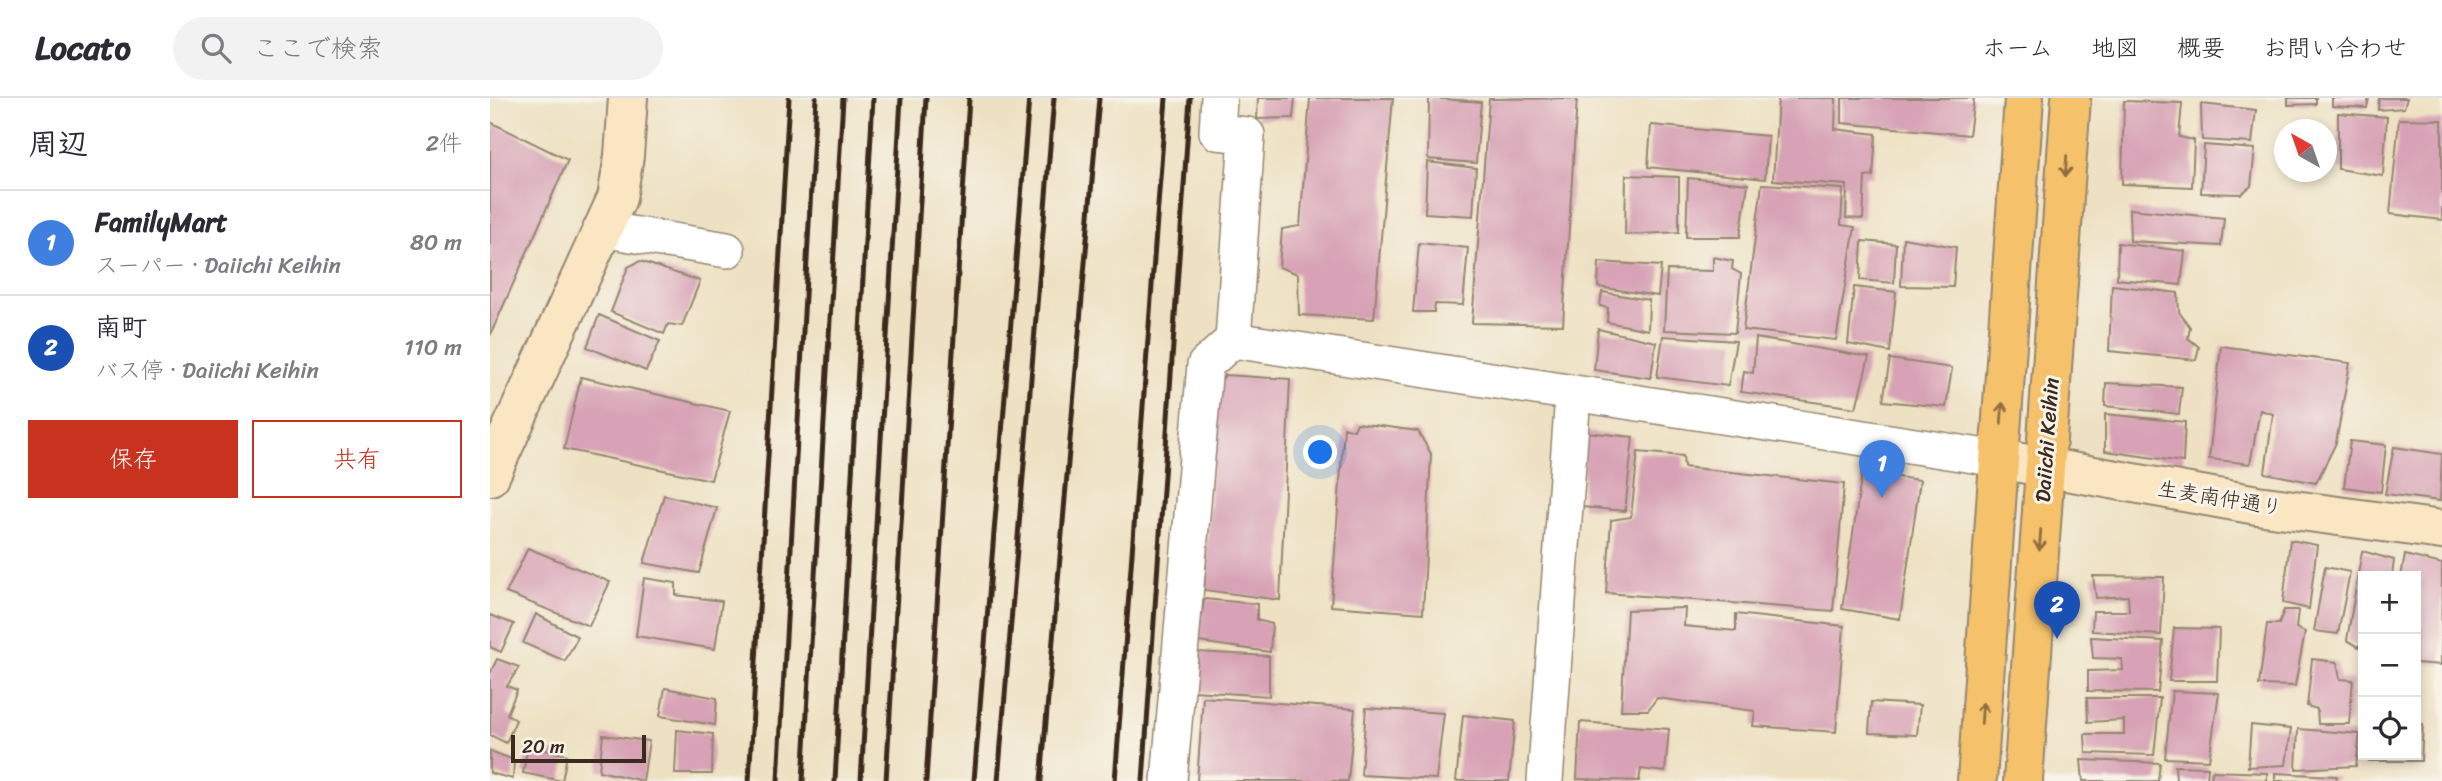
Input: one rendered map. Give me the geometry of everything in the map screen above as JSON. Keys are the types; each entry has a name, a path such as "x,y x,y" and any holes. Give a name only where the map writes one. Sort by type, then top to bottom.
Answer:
{"highway":[{"path":"1977,781 2024,98"},
{"name":"Daiichi Keihin","path":"2024,781 2071,98"}],"street":[{"path":"490,476 617,198 624,156 628,98"},
{"path":"1169,781 1205,365 1233,340 1247,135 1217,132 1219,98"},
{"path":"601,229 727,250"},
{"path":"1233,340 1573,395 1999,459"},
{"path":"1545,781 1573,395"},
{"name":"生麦南仲通り","path":"1999,459 2045,470 2257,505 2442,530"}],"building":[{"path":"1258,98 1295,98 1293,118 1257,119"},
{"path":"1310,98 1393,98 1374,319 1299,315 1298,274 1279,267 1282,229 1300,226"},
{"path":"1429,98 1481,102 1476,163 1428,159"},
{"path":"1577,98 1563,325 1472,323 1489,99"},
{"path":"1778,98 1836,98 1835,129 1876,134 1873,176 1865,177 1863,219 1846,218 1847,185 1773,180"},
{"path":"1842,98 1974,98 1969,135 1842,123"},
{"path":"2288,98 2316,98 2316,104 2288,105"},
{"path":"2332,98 2369,98 2367,108 2332,106"},
{"path":"2379,98 2407,98 2404,108 2378,110"},
{"path":"2124,101 2182,103 2179,137 2194,140 2192,187 2122,184"},
{"path":"2201,104 2256,110 2252,143 2202,140"},
{"path":"2338,113 2387,117 2383,176 2338,169"},
{"path":"2399,119 2442,120 2442,220 2390,214"},
{"path":"490,122 568,160 490,336"},
{"path":"1651,125 1768,136 1765,179 1648,167"},
{"path":"2204,145 2255,149 2251,186 2241,194 2201,193"},
{"path":"1427,162 1476,168 1473,216 1425,213"},
{"path":"1626,175 1679,177 1679,232 1625,235"},
{"path":"1688,178 1748,184 1740,237 1686,237"},
{"path":"1762,184 1843,189 1841,225 1855,227 1836,340 1743,330"},
{"path":"2129,209 2224,218 2221,246 2130,241"},
{"path":"1903,238 1956,247 1953,287 1901,286"},
{"path":"1862,241 1896,244 1894,283 1860,280"},
{"path":"1419,243 1468,248 1463,305 1435,304 1434,312 1413,312"},
{"path":"2118,243 2185,251 2181,285 2117,279"},
{"path":"1713,257 1733,261 1732,269 1741,274 1735,333 1664,330 1667,270 1713,271"},
{"path":"640,261 700,281 682,326 668,324 664,334 611,312 628,267"},
{"path":"1599,262 1661,266 1658,296 1598,287"},
{"path":"2112,285 2178,293 2179,312 2190,327 2188,338 2199,347 2196,360 2109,351"},
{"path":"1854,287 1896,292 1890,352 1848,344"},
{"path":"1602,292 1649,300 1648,330 1607,322 1608,308 1600,306"},
{"path":"599,315 660,341 646,371 587,347"},
{"path":"1598,329 1656,342 1651,378 1594,370"},
{"path":"1663,336 1736,341 1728,386 1657,377"},
{"path":"1756,338 1869,357 1856,408 1741,392 1744,371 1753,373"},
{"path":"2221,346 2350,363 2336,443 2316,483 2265,473 2273,414 2260,410 2250,464 2209,459"},
{"path":"1890,359 1952,368 1946,407 1883,401"},
{"path":"1225,375 1290,379 1280,600 1204,590 1217,387"},
{"path":"581,377 730,411 711,480 564,449"},
{"path":"2106,383 2182,387 2179,414 2105,406"},
{"path":"2105,414 2185,422 2183,462 2105,451"},
{"path":"1357,423 1418,431 1431,454 1423,613 1331,606 1344,427 1354,430"},
{"path":"1585,432 1633,437 1625,511 1582,507"},
{"path":"2350,441 2386,445 2381,492 2344,487"},
{"path":"2394,447 2442,454 2440,501 2385,494"},
{"path":"1638,452 1683,456 1684,467 1844,484 1833,611 1606,593 1611,520 1631,517"},
{"path":"1862,472 1920,480 1900,619 1842,609"},
{"path":"664,495 717,508 699,573 644,563"},
{"path":"2290,540 2317,545 2309,609 2283,603"},
{"path":"528,548 610,582 589,626 506,593"},
{"path":"2362,551 2394,560 2393,571 2359,571"},
{"path":"2405,555 2442,564 2441,665 2421,663 2421,571 2402,571"},
{"path":"2325,567 2350,572 2338,634 2314,631"},
{"path":"2358,575 2358,646 2347,640"},
{"path":"2093,576 2164,577 2161,635 2092,631 2093,611 2129,611 2128,596 2096,598"},
{"path":"644,578 676,583 676,595 722,601 715,649 636,636"},
{"path":"1204,599 1257,604 1257,620 1272,624 1270,652 1198,642"},
{"path":"1685,608 1684,626 1736,631 1736,614 1844,626 1836,732 1753,726 1755,711 1657,698 1648,710 1621,710 1627,610"},
{"path":"2284,610 2298,610 2296,628 2305,632 2295,686 2259,685 2267,624 2279,624"},
{"path":"536,614 578,637 565,661 523,643"},
{"path":"490,615 514,624 501,652 490,647"},
{"path":"2174,628 2219,629 2217,681 2169,681"},
{"path":"2091,637 2163,641 2158,692 2088,691 2088,671 2123,670 2122,659 2093,658"},
{"path":"1197,652 1269,656 1269,696 1194,691"},
{"path":"497,659 519,667 507,686 517,690 507,714 516,720 506,743 490,735 490,674"},
{"path":"2312,659 2337,662 2340,679 2353,680 2349,724 2318,724 2317,709 2307,706"},
{"path":"665,688 717,698 715,725 660,716"},
{"path":"2172,691 2219,693 2209,760 2165,758"},
{"path":"1203,697 1355,709 1348,781 1197,781"},
{"path":"2087,698 2160,698 2154,755 2086,753 2085,734 2124,734 2124,720 2088,722"},
{"path":"1871,702 1920,705 1917,735 1869,733"},
{"path":"1366,708 1444,713 1436,779 1361,775"},
{"path":"1463,715 1515,721 1509,781 1456,781"},
{"path":"1580,722 1669,729 1665,772 1641,769 1639,781 1577,779"},
{"path":"2423,724 2421,761 2369,761 2421,760"},
{"path":"2251,725 2291,729 2286,765 2248,767"},
{"path":"2298,729 2358,734 2356,766 2296,769"},
{"path":"677,730 713,734 712,774 675,774"},
{"path":"603,735 649,741 643,781 599,771"},
{"path":"528,746 567,755 562,781 523,773"},
{"path":"490,751 514,760 513,779 490,773"},
{"path":"2081,760 2160,763 2158,781 2083,781"},
{"path":"2175,766 2208,767 2207,781 2176,781"},
{"path":"2212,771 2267,773 2267,781 2211,781"},
{"path":"2275,773 2337,776 2336,781 2275,781"}],"railway":[{"path":"749,781 789,98"},
{"path":"778,781 816,98"},
{"path":"803,781 843,98"},
{"path":"835,781 873,98"},
{"path":"861,781 901,98"},
{"path":"886,781 926,98"},
{"path":"926,781 969,98"},
{"path":"974,781 1029,98"},
{"path":"998,781 1054,98"},
{"path":"1041,781 1099,98"},
{"path":"1115,781 1166,98"},
{"path":"1143,781 1190,98"}],"place":[{"name":"FamilyMart","path":"1882,498"},
{"name":"南町","path":"2057,639"}]}
